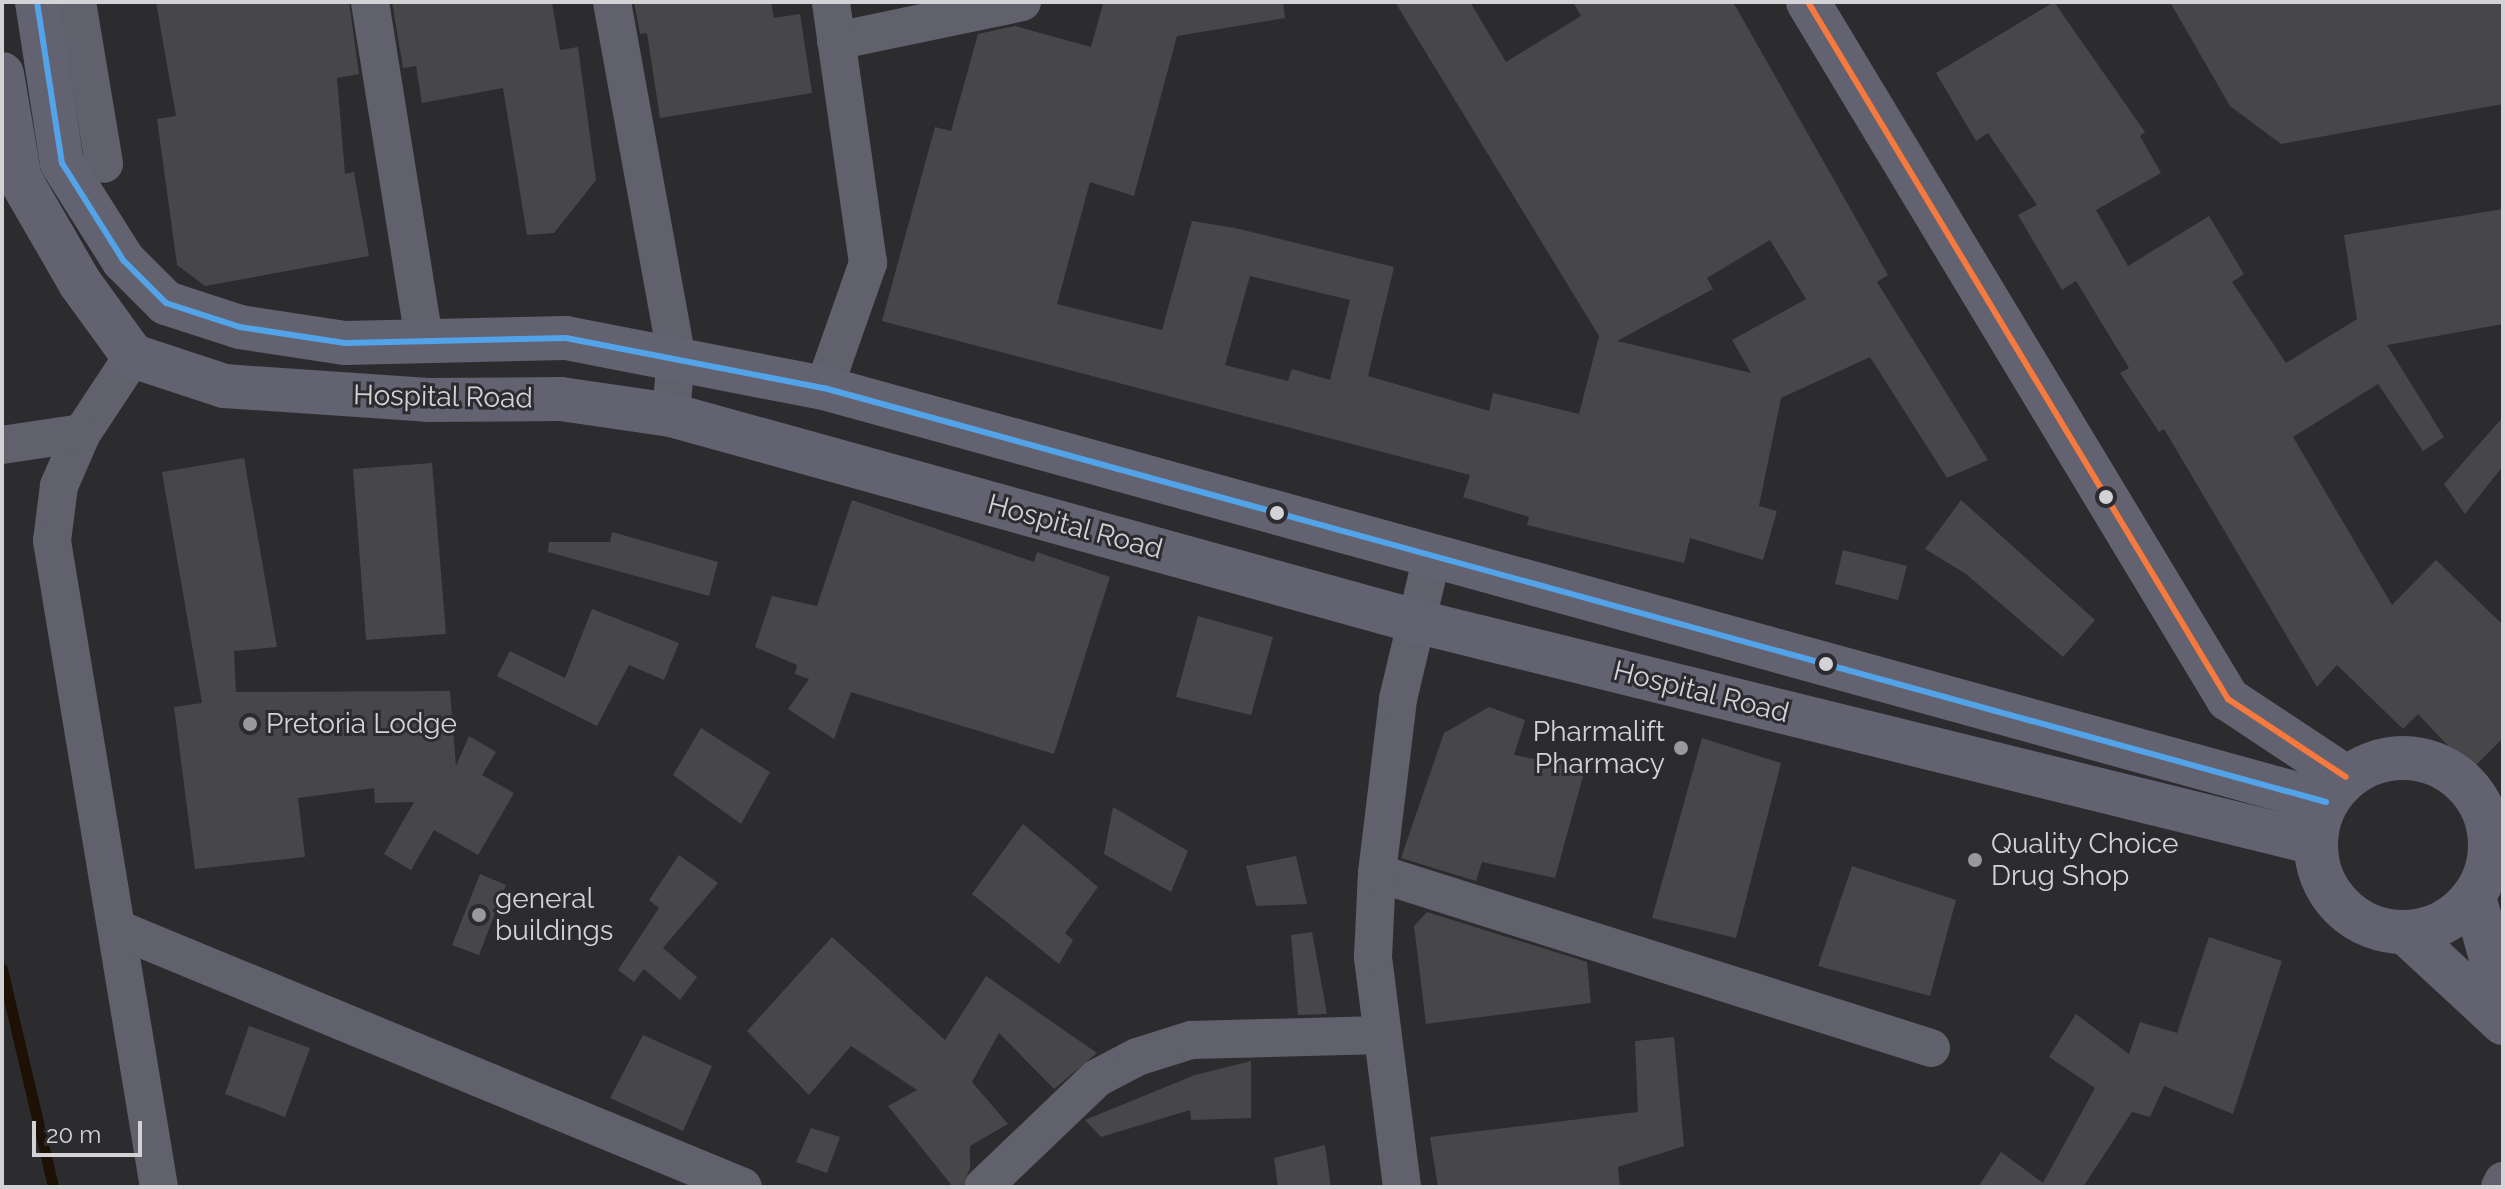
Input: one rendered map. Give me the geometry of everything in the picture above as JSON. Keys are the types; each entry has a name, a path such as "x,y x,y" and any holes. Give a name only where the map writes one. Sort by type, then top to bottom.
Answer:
{"main road":[{"name":"Hospital Road","path":"37,2 62,163 123,260 166,303 240,327 345,343 566,338 676,355 824,388 1431,561 2329,807"},
{"path":"1808,2 2228,699 2329,807"},
{"path":"2,74 20,179 133,356"},
{"name":"Hospital Road","path":"133,356 224,386 428,400 561,399 671,415 1415,621 2329,807"},
{"path":"2412,756 2445,767 2496,813 2490,860 2474,897 2445,923 2407,934 2371,928 2341,908 2321,878 2329,807 2377,760 2412,756"},
{"path":"2474,897 2503,1001"},
{"path":"2407,934 2503,1023"}],"street":[{"path":"77,2 104,164"},
{"path":"370,2 424,340"},
{"path":"612,2 676,355 671,415"},
{"path":"824,388 868,263 831,2"},
{"path":"836,41 1022,2"},
{"path":"133,356 82,433 59,486 52,541 74,708 118,929 159,1187"},
{"path":"2,445 82,433"},
{"path":"1402,1187 1373,957 1383,785 1415,621 1431,561"},
{"path":"1377,873 1931,1048"},
{"path":"118,929 743,1187"},
{"path":"983,1187 1097,1078 1137,1057 1191,1040 1382,1035"},
{"path":"2500,1187 2503,1181"}],"building":[{"path":"156,2 349,2 359,74 337,78 345,174 354,172 369,256 205,286 177,265 157,119 176,116"},
{"path":"392,2 552,2 560,50 578,47 596,180 554,233 527,235 503,88 422,103 416,66 403,68"},
{"path":"634,2 771,2 774,18 800,14 812,93 660,118 647,33 640,34"},
{"path":"1283,2 1285,18 1177,36 1134,196 1090,182 1057,304 1162,330 1192,221 1235,228 1394,267 1368,376 1489,411 1493,393 1579,414 1599,336 1395,2 1470,2 1506,62 1581,16 1573,2 1733,2 1888,275 1877,282 1988,460 1947,478 1870,357 1781,398 1759,506 1777,511 1763,560 1690,538 1684,563 1527,525 1529,517 1463,497 1470,475 882,321 935,127 951,131 978,34 1015,26 1091,47 1103,4","holes":["1770,240 1806,299 1732,340 1751,373 1617,341 1713,289 1707,278","1250,276 1350,300 1330,380 1292,369 1288,381 1225,365"]},
{"path":"2054,2 2145,132 2140,136 2161,173 2096,210 2128,266 2209,216 2244,274 2232,282 2286,363 2357,319 2344,235 2503,209 2503,324 2387,345 2444,437 2423,451 2378,384 2293,437 2392,605 2436,560 2503,625 2503,738 2471,770 2418,714 2403,729 2337,665 2317,687 2164,429 2159,432 2120,373 2129,368 2076,281 2062,290 2018,215 2037,205 1988,133 1976,141 1936,73"},
{"path":"2170,2 2503,2 2503,104 2281,144 2230,106"},
{"path":"2503,417 2503,466 2465,514 2444,484"},
{"path":"244,458 277,647 234,651 236,692 450,691 456,766 469,736 496,752 482,775 514,793 478,855 434,830 411,870 384,854 414,802 375,803 374,788 298,798 305,857 195,869 174,707 202,703 162,472"},
{"path":"432,463 446,634 366,640 353,469"},
{"path":"852,500 1034,562 1037,552 1110,577 1054,754 851,692 834,739 788,709 809,679 795,674 797,665 755,647 772,596 817,606"},
{"path":"1961,500 2095,620 2063,657 1966,574 1925,549"},
{"path":"612,532 718,562 709,596 548,552 549,542 610,542"},
{"path":"1843,550 1907,566 1898,600 1835,584"},
{"path":"592,609 679,643 664,680 629,665 597,726 497,676 510,651 565,678"},
{"path":"1198,616 1273,637 1251,715 1176,697"},
{"path":"1489,707 1525,720 1514,755 1585,769 1555,878 1482,862 1476,881 1401,858 1444,733"},
{"path":"701,728 770,772 741,824 673,775"},
{"path":"1702,738 1781,763 1736,938 1652,918"},
{"path":"1113,807 1188,851 1171,892 1104,854"},
{"path":"1023,824 1098,887 1065,933 1073,940 1059,964 972,894"},
{"path":"679,855 718,883 663,948 697,977 680,1000 644,969 634,982 618,970 659,908 649,900"},
{"path":"1296,856 1307,904 1256,906 1246,866"},
{"path":"1852,866 1956,900 1930,996 1818,966"},
{"name":"general buildings","path":"480,874 506,885 479,955 452,945"},
{"path":"1427,912 1587,962 1591,1003 1426,1024 1414,926"},
{"path":"1312,932 1327,1014 1298,1015 1291,935"},
{"path":"832,937 945,1040 986,976 1097,1053 1054,1089 999,1033 972,1082 1008,1124 970,1146 970,1169 962,1187 953,1187 888,1106 917,1090 851,1046 809,1095 747,1031"},
{"path":"2209,937 2282,961 2233,1114 2164,1086 2150,1117 2132,1112 2083,1187 1978,1187 2001,1152 2043,1183 2095,1088 2049,1057 2076,1014 2129,1054 2140,1022 2177,1033"},
{"path":"249,1026 310,1048 285,1117 225,1094"},
{"path":"643,1035 712,1066 683,1131 610,1098"},
{"path":"1674,1037 1684,1146 1618,1167 1620,1187 1438,1187 1430,1137 1638,1112 1635,1041"},
{"path":"1251,1061 1251,1118 1191,1120 1190,1110 1101,1137 1085,1120 1195,1075"},
{"path":"811,1128 840,1137 827,1173 796,1162"},
{"path":"1325,1145 1331,1187 1278,1187 1274,1158"}],"waterway":[{"path":"2,969 53,1187"}],"transit line":[{"path":"37,2 62,163 123,260 166,303 240,327 345,343 566,338 824,388 2326,802"},
{"path":"1808,2 2228,699 2346,777"}],"place":[{"name":"Pretoria Lodge","path":"250,724"},
{"name":"Pharmalift Pharmacy","path":"1681,748"},
{"name":"Quality Choice Drug Shop","path":"1975,860"},
{"name":"general buildings","path":"479,915"}]}
